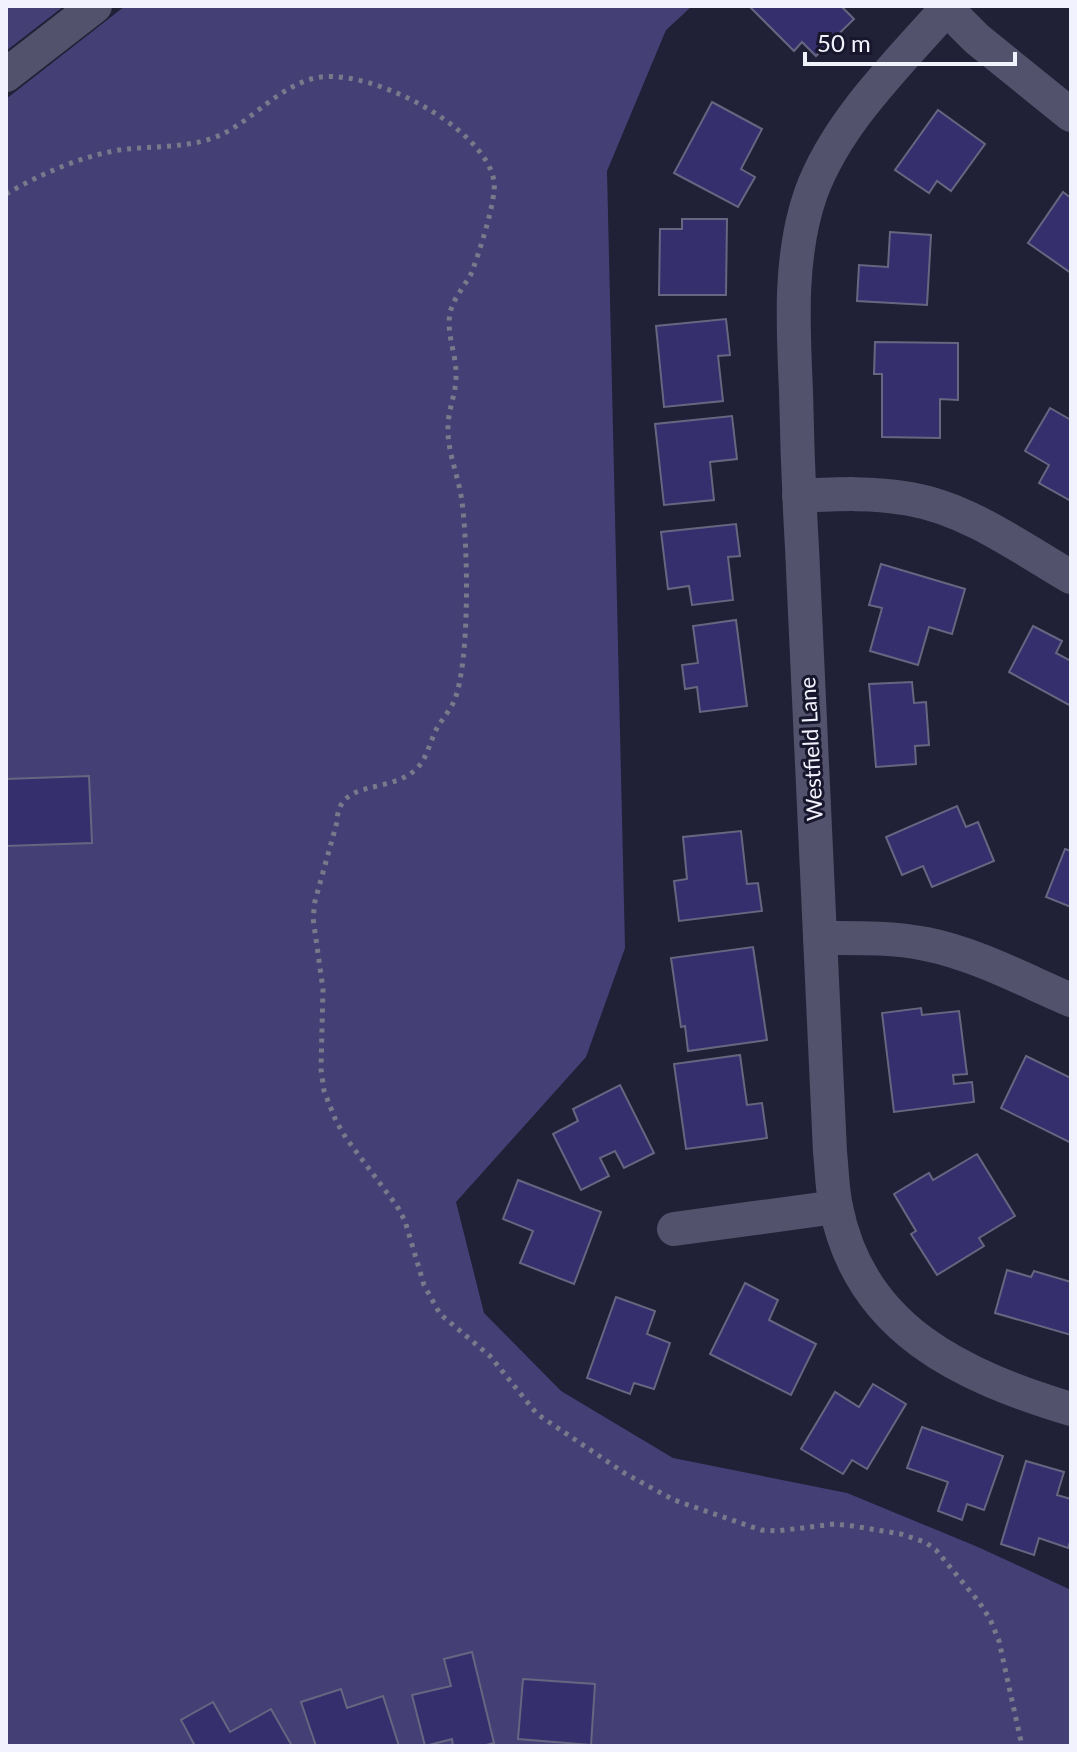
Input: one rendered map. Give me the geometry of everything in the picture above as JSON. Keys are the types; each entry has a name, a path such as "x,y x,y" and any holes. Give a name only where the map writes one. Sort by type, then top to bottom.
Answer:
{"street":[{"path":"6,75 95,6"},
{"path":"945,7 977,39 1071,115"},
{"name":"Westfield Lane","path":"945,7 849,124 827,159 811,194 802,230 793,321 830,1152 836,1207 859,1274 886,1312 906,1331 951,1363 975,1375 1071,1409"},
{"path":"799,496 878,494 924,502 975,522 1071,577"},
{"path":"820,938 884,938 929,944 983,962 1071,1000"},
{"path":"674,1229 836,1207"}],"path":[{"path":"6,194 45,174 100,154 214,138 281,91 310,79 330,76 344,76 374,84 429,109 457,131 480,155 492,174 494,192 475,263 452,307 449,328 457,374 448,442 459,486 465,535 464,625 457,690 424,758 414,771 396,781 349,795 341,800 337,811 337,822 313,918 323,989 321,1069 329,1106 346,1138 397,1206 405,1221 424,1285 440,1314 490,1356 529,1405 550,1424 674,1500 740,1524 777,1531 834,1524 853,1526 901,1534 925,1542 936,1550 990,1619 999,1641 1022,1746"}],"shaded area":[{"path":"6,6 64,6 6,51"},
{"path":"125,6 692,6 666,30 607,171 625,948 586,1057 456,1202 484,1313 561,1391 673,1458 847,1493 978,1547 1071,1590 1071,1746 6,1746 6,99"}],"building":[{"path":"749,6 841,6 854,19 816,56 802,42 794,51"},
{"path":"712,102 762,129 741,169 755,177 738,207 674,173"},
{"path":"938,110 985,144 951,191 937,181 929,193 895,170"},
{"path":"1063,192 1071,198 1071,273 1028,243"},
{"path":"682,219 727,219 726,295 659,295 660,229 682,229"},
{"path":"890,232 931,235 927,305 857,301 859,265 888,267"},
{"path":"726,319 730,355 718,356 723,401 664,407 656,326"},
{"path":"875,342 958,343 958,400 940,399 940,438 882,437 882,374 874,374"},
{"path":"1050,408 1071,420 1071,501 1039,483 1049,465 1025,451"},
{"path":"732,416 737,459 710,462 714,500 664,505 655,424"},
{"path":"736,524 740,556 728,557 733,600 692,605 689,586 668,589 661,532"},
{"path":"881,564 965,589 952,634 929,627 918,665 870,651 882,608 869,605"},
{"path":"736,620 747,706 700,712 697,687 685,689 682,665 698,663 693,626"},
{"path":"1033,626 1062,641 1056,653 1071,661 1071,706 1009,672"},
{"path":"912,682 914,703 926,702 929,745 915,746 916,764 876,767 869,684"},
{"path":"89,776 92,843 6,846 6,779"},
{"path":"957,806 966,827 978,822 994,861 932,887 923,866 902,875 886,837"},
{"path":"741,831 747,884 758,883 762,911 679,921 674,881 687,879 683,837"},
{"path":"1065,849 1071,851 1071,907 1046,897"},
{"path":"753,947 767,1040 688,1051 685,1026 681,1027 671,958"},
{"path":"921,1008 922,1015 959,1011 967,1074 953,1075 954,1084 972,1082 974,1102 894,1112 882,1013"},
{"path":"740,1055 747,1105 762,1103 767,1138 686,1149 674,1064"},
{"path":"1026,1056 1071,1078 1071,1143 1001,1108"},
{"path":"620,1085 654,1153 624,1168 615,1151 600,1158 609,1176 581,1190 553,1134 578,1121 573,1109"},
{"path":"977,1154 1015,1216 979,1238 984,1246 937,1275 911,1234 916,1231 894,1194 929,1173 933,1180"},
{"path":"518,1180 601,1212 574,1284 520,1263 533,1231 503,1219"},
{"path":"1007,1270 1031,1277 1034,1271 1071,1282 1071,1335 995,1313"},
{"path":"745,1283 778,1300 769,1320 816,1344 791,1395 710,1354"},
{"path":"616,1297 655,1311 647,1334 670,1343 654,1389 634,1383 630,1394 587,1378"},
{"path":"873,1384 906,1404 867,1469 852,1460 843,1474 801,1449 835,1392 859,1407"},
{"path":"922,1427 1003,1456 984,1510 967,1504 962,1520 938,1511 948,1482 907,1468"},
{"path":"1026,1461 1064,1472 1057,1495 1071,1499 1071,1539 1068,1548 1039,1538 1034,1555 1001,1544"},
{"path":"472,1652 494,1743 453,1746 452,1739 425,1746 412,1695 451,1686 444,1659"},
{"path":"523,1679 595,1684 591,1745 518,1739"},
{"path":"341,1689 347,1708 383,1696 399,1746 316,1746 301,1702"},
{"path":"213,1702 230,1732 271,1709 292,1746 195,1746 181,1720"}]}
